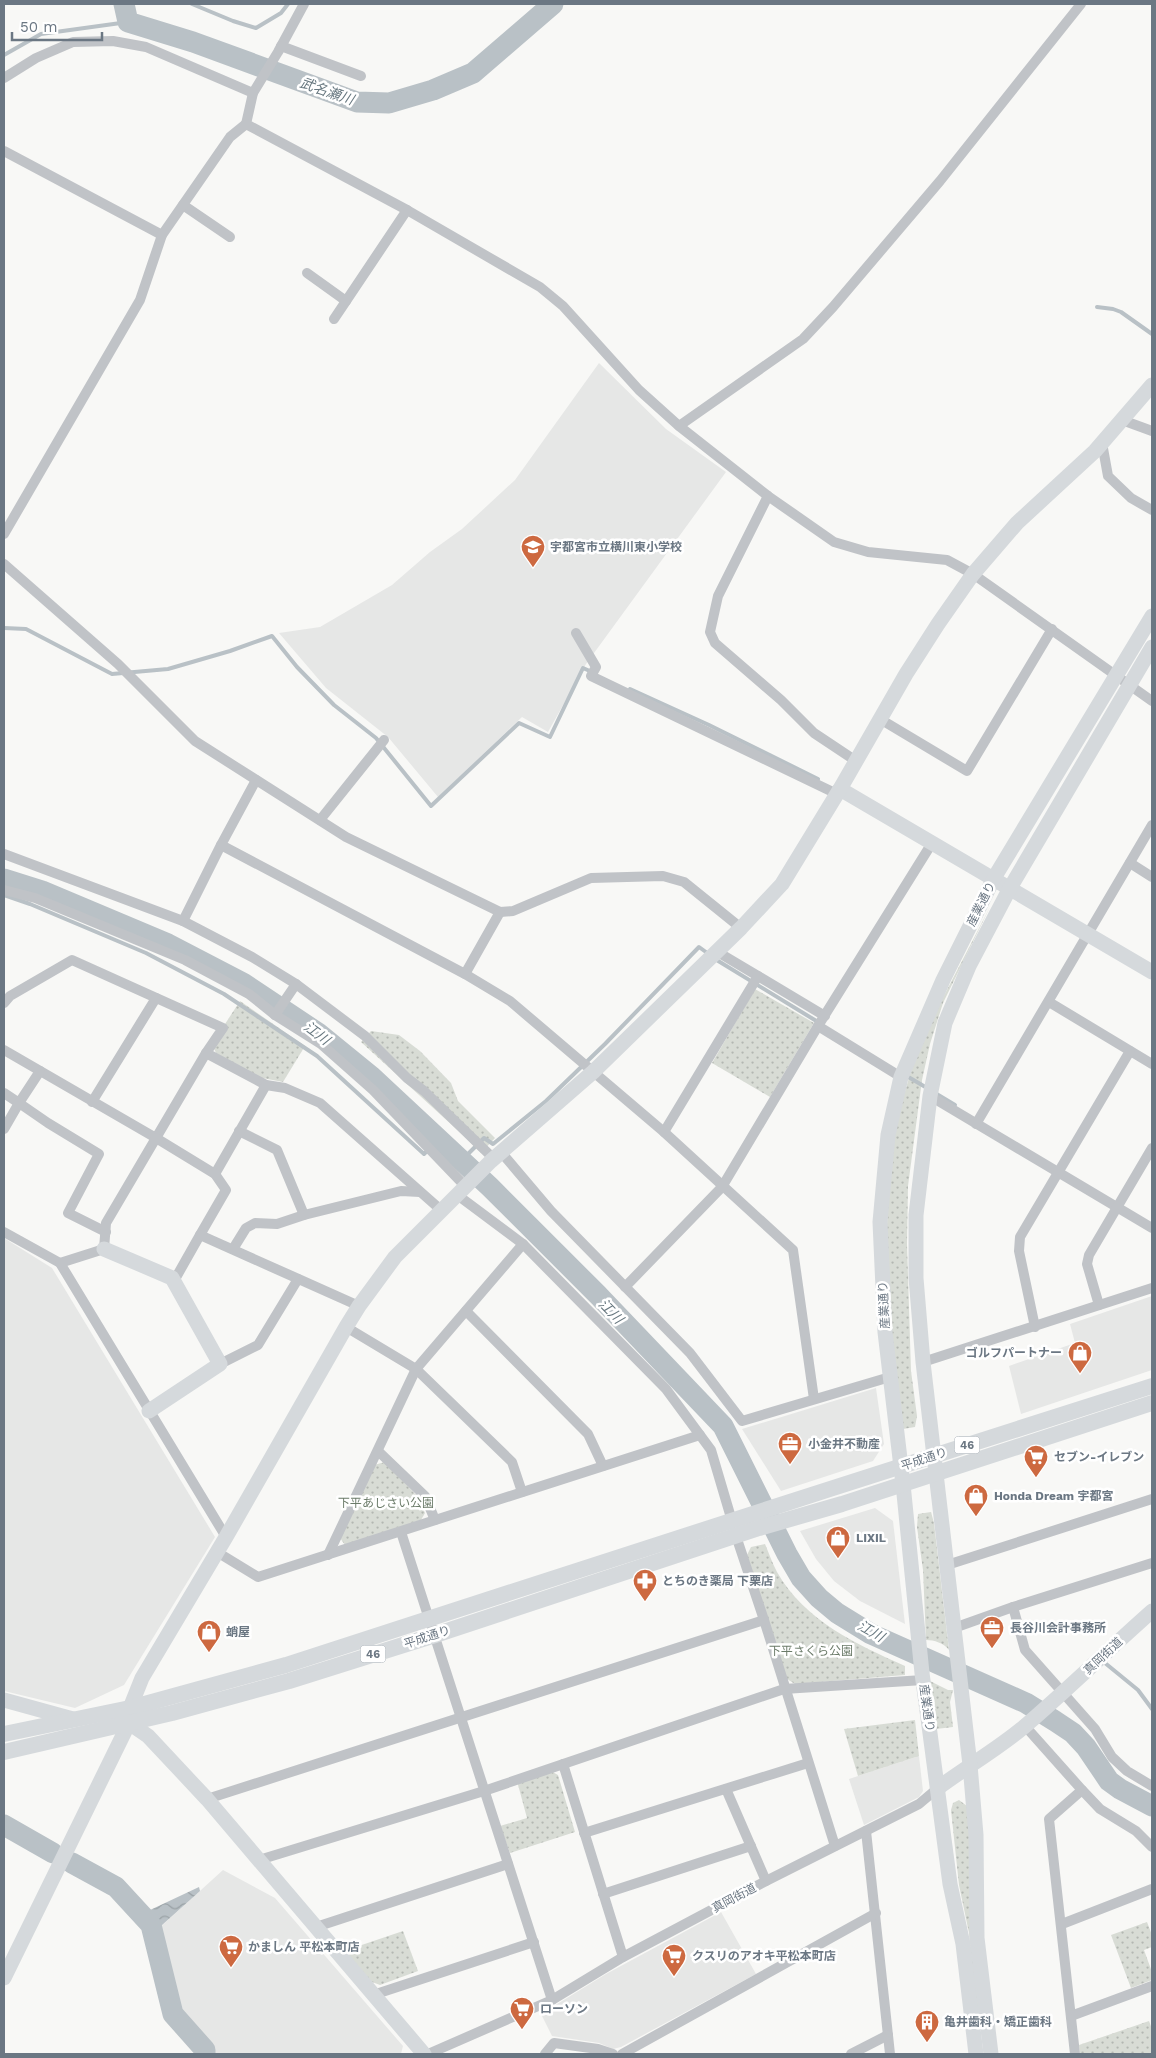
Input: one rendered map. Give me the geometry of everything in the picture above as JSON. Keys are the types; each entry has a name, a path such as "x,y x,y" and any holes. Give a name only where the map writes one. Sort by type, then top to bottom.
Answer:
{"main road":[{"name":"平成通り","path":"4,1752 37,1746 429,1619 756,1521 781,1505 1152,1386"},
{"name":"平成通り","path":"756,1521 790,1520 1152,1403"},
{"name":"平成通り","path":"4,1734 73,1719 129,1715 231,1698 435,1635 734,1528"}],"street":[{"path":"4,534 140,300 162,235 230,137 246,124 255,89 280,49 304,4"},
{"path":"679,426 803,339 833,308 960,157 1081,4"},
{"path":"4,78 36,58 73,42 113,41 146,47 255,89"},
{"path":"280,49 361,76"},
{"path":"246,124 407,210 540,287 563,306 639,390 679,426 768,496 834,542 868,552 947,560 973,574 1152,701"},
{"path":"4,152 162,235"},
{"path":"183,205 230,237"},
{"path":"334,319 407,210"},
{"path":"307,273 346,301"},
{"path":"4,1978 129,1715 142,1678 226,1537 359,1306 395,1257 463,1187 593,1072 740,928 782,884 839,792 880,719 938,624 973,574 1017,523 1098,447 1152,385"},
{"path":"1122,420 1152,431"},
{"path":"1098,447 1108,476 1131,498 1152,510"},
{"path":"768,496 718,596 710,632 715,643 781,700 814,733 856,761"},
{"path":"4,564 118,664 195,741 346,837 500,912 513,911 591,878 663,876 684,882 740,928"},
{"name":"産業通り","path":"976,2054 963,1944 950,1884 923,1676 904,1484 885,1332 880,1222 888,1135 901,1077 943,980 994,878 1152,616"},
{"path":"880,719 967,771 1052,629"},
{"path":"576,633 596,667 591,676 839,792 994,878 1152,972"},
{"name":"産業通り","path":"970,1765 923,1362 916,1278 916,1215 930,1096 945,1023 969,966 1010,888 1152,647"},
{"path":"320,820 384,740"},
{"path":"183,921 256,780"},
{"path":"976,1124 1152,825"},
{"path":"625,1287 722,1187 818,1026 932,843"},
{"path":"221,845 465,974 510,1001 664,1132 793,1250 814,1399"},
{"path":"4,854 183,921 252,957 296,984 365,1036 407,1078 424,1091 495,1157 690,1353 742,1421 890,1377"},
{"path":"1130,863 1152,877"},
{"path":"4,890 36,898 185,960 249,994 275,1015 321,1044 372,1090 463,1187 523,1244 666,1389 711,1450 784,1689 835,1846"},
{"path":"465,974 500,912"},
{"path":"716,951 825,1016"},
{"path":"4,1003 10,996 72,960 223,1028 206,1053 106,1223 104,1248"},
{"path":"664,1132 758,976"},
{"path":"275,1015 296,984"},
{"path":"92,1102 156,998"},
{"path":"1048,1002 1152,1064"},
{"path":"818,1026 901,1077"},
{"path":"4,1050 215,1174 226,1190 174,1281"},
{"path":"1035,1327 1019,1251 1020,1237 1130,1051"},
{"path":"206,1053 266,1085 285,1088 320,1103 441,1210"},
{"path":"4,1129 40,1071"},
{"path":"215,1174 266,1085"},
{"path":"4,1093 99,1154 68,1213 106,1232"},
{"path":"930,1096 1118,1206 1152,1228"},
{"path":"239,1131 277,1150 304,1215"},
{"path":"1100,1305 1087,1264 1089,1255 1152,1148"},
{"path":"233,1249 246,1228 255,1223 277,1224 304,1215 401,1191 420,1192"},
{"path":"4,1232 60,1263 226,1537"},
{"path":"200,1235 359,1306"},
{"path":"328,1555 416,1369 523,1244"},
{"path":"60,1263 104,1248 172,1278 220,1364"},
{"path":"150,1411 220,1364 258,1345 298,1279"},
{"path":"923,1362 1152,1288"},
{"path":"466,1312 588,1434 603,1466"},
{"path":"346,1327 416,1369 512,1462 522,1492"},
{"path":"217,1552 258,1577 700,1435"},
{"path":"378,1450 425,1496 435,1520"},
{"path":"947,1565 1152,1499"},
{"path":"401,1532 552,2000"},
{"path":"954,1628 1012,1607 1152,1563"},
{"path":"1012,1607 1025,1650 1058,1697 1096,1729 1112,1757 1127,1771 1152,1786"},
{"name":"真岡街道","path":"428,2054 552,2000 623,1958 766,1880 919,1804 938,1788 1027,1724 1152,1611"},
{"path":"207,1799 764,1620"},
{"path":"259,1860 484,1790 784,1689 923,1676"},
{"name":"46","path":"4,1700 73,1719"},
{"path":"129,1715 207,1799 424,2054"},
{"path":"1027,1724 1100,1810 1136,1831 1152,1847"},
{"path":"584,1833 808,1763"},
{"path":"563,1764 623,1958"},
{"path":"970,1765 976,1835 977,1938 991,2054"},
{"path":"726,1789 766,1880"},
{"path":"1075,2054 1049,1819 1082,1790"},
{"path":"866,1831 890,2054"},
{"path":"603,1894 751,1846"},
{"path":"316,1927 508,1864"},
{"path":"1062,1924 1152,1889"},
{"path":"622,2054 876,1913"},
{"path":"373,1995 534,1942"},
{"path":"1072,2016 1152,1986"},
{"path":"852,2054 888,2035"},
{"path":"545,2054 554,2043 598,2049 613,2054"}],"shaded area":[{"name":"宇都宮市立横川東小学校","path":"599,363 666,429 726,472 586,664 548,732 522,717 438,797 388,737 326,688 279,633 320,627 392,585 430,552 462,529 515,480"},
{"path":"4,1238 52,1268 215,1537 124,1685 75,1708 4,1691"},
{"path":"1152,1296 1152,1370 1021,1414 1009,1366 1075,1343 1070,1324"},
{"path":"876,1388 884,1444 873,1461 781,1491 742,1429"},
{"path":"875,1508 893,1521 905,1624 860,1601 834,1581 816,1559 800,1531"},
{"path":"919,1756 923,1791 919,1797 864,1825 849,1779"},
{"path":"223,1870 275,1898 403,2046 401,2054 205,2054 205,2049 175,2016 157,1930"},
{"path":"721,1912 756,1974 621,2047 613,2049 599,2043 552,2036 541,2014 606,1974"}],"green space":[{"path":"990,907 943,1003 930,1044 922,1080 908,1186 907,1244 911,1371 917,1416 915,1427 903,1429 884,1278 892,1135 911,1071 936,1011"},
{"path":"755,989 814,1023 770,1097 712,1063"},
{"path":"240,1001 305,1046 283,1082 257,1077 216,1053 212,1044"},
{"path":"371,1031 399,1035 420,1051 451,1083 458,1101 495,1138 481,1153 361,1042"},
{"name":"下平あじさい公園","path":"385,1462 417,1496 425,1513 421,1520 345,1545 340,1538 374,1465"},
{"path":"931,1512 934,1523 949,1650 939,1642 926,1640 923,1570 917,1527 918,1514"},
{"name":"下平さくら公園","path":"765,1544 777,1572 802,1604 850,1640 905,1666 905,1675 795,1684 787,1679 747,1555 751,1547"},
{"path":"930,1681 948,1690 953,1690 950,1702 953,1727 936,1729"},
{"path":"915,1720 919,1756 858,1776 844,1729"},
{"path":"549,1770 558,1775 575,1832 510,1853 500,1826 527,1818 517,1781"},
{"path":"959,1800 967,1806 970,1834 981,2054 969,1933 959,1885 951,1810 953,1803"},
{"path":"1147,1922 1152,1935 1152,1947 1144,1950 1152,1972 1152,1980 1131,1988 1111,1935"},
{"path":"403,1931 418,1971 380,1985 372,1982 344,1951"},
{"path":"1149,2021 1152,2029 1152,2054 1080,2054 1079,2045"}],"water":[{"path":"199,1887 200,1891 161,1926 148,1911"}],"waterway":[{"name":"武名瀬川","path":"124,4 128,22 193,42 357,102 389,103 433,90 473,73 553,4"},
{"path":"192,4 233,21 256,28 281,13 288,4"},
{"path":"4,55 41,34 128,22"},
{"path":"1097,307 1121,312 1152,334"},
{"path":"4,628 26,629 112,674 168,669 230,651 272,636 297,667 334,705 376,738 431,806 519,723 550,737 583,668 592,672"},
{"path":"630,689 709,725 818,779"},
{"name":"江川","path":"4,879 42,891 168,944 243,983 318,1033 372,1077 490,1187 598,1295 723,1426 787,1554 801,1578 819,1598 837,1613 871,1634 1026,1703 1055,1721 1073,1733 1086,1747 1109,1781 1152,1806"},
{"path":"4,895 146,953 224,994 317,1056 424,1154 439,1139"},
{"path":"462,1160 484,1138 493,1144 546,1101 605,1044 699,947 710,955"},
{"path":"715,959 818,1022"},
{"path":"905,1075 927,1088"},
{"path":"935,1093 955,1105"},
{"path":"1105,1663 1138,1690 1152,1709"},
{"path":"4,1825 53,1853"},
{"path":"72,1863 116,1887 151,1925 173,2014 205,2050 205,2054"},
{"path":"138,1911 148,1911"}],"place":[{"name":"宇都宮市立横川東小学校","path":"533,568"},
{"name":"ゴルフパートナー","path":"1080,1374"},
{"name":"小金井不動産","path":"790,1465"},
{"name":"セブン-イレブン","path":"1036,1478"},
{"name":"Honda Dream 宇都宮","path":"976,1517"},
{"name":"LIXIL","path":"838,1559"},
{"name":"とちのき薬局 下栗店","path":"645,1602"},
{"name":"長谷川会計事務所","path":"992,1649"},
{"name":"蛸屋","path":"209,1653"},
{"name":"かましん 平松本町店","path":"231,1968"},
{"name":"クスリのアオキ平松本町店","path":"674,1977"},
{"name":"ローソン","path":"522,2030"},
{"name":"亀井歯科・矯正歯科","path":"927,2043"}]}
